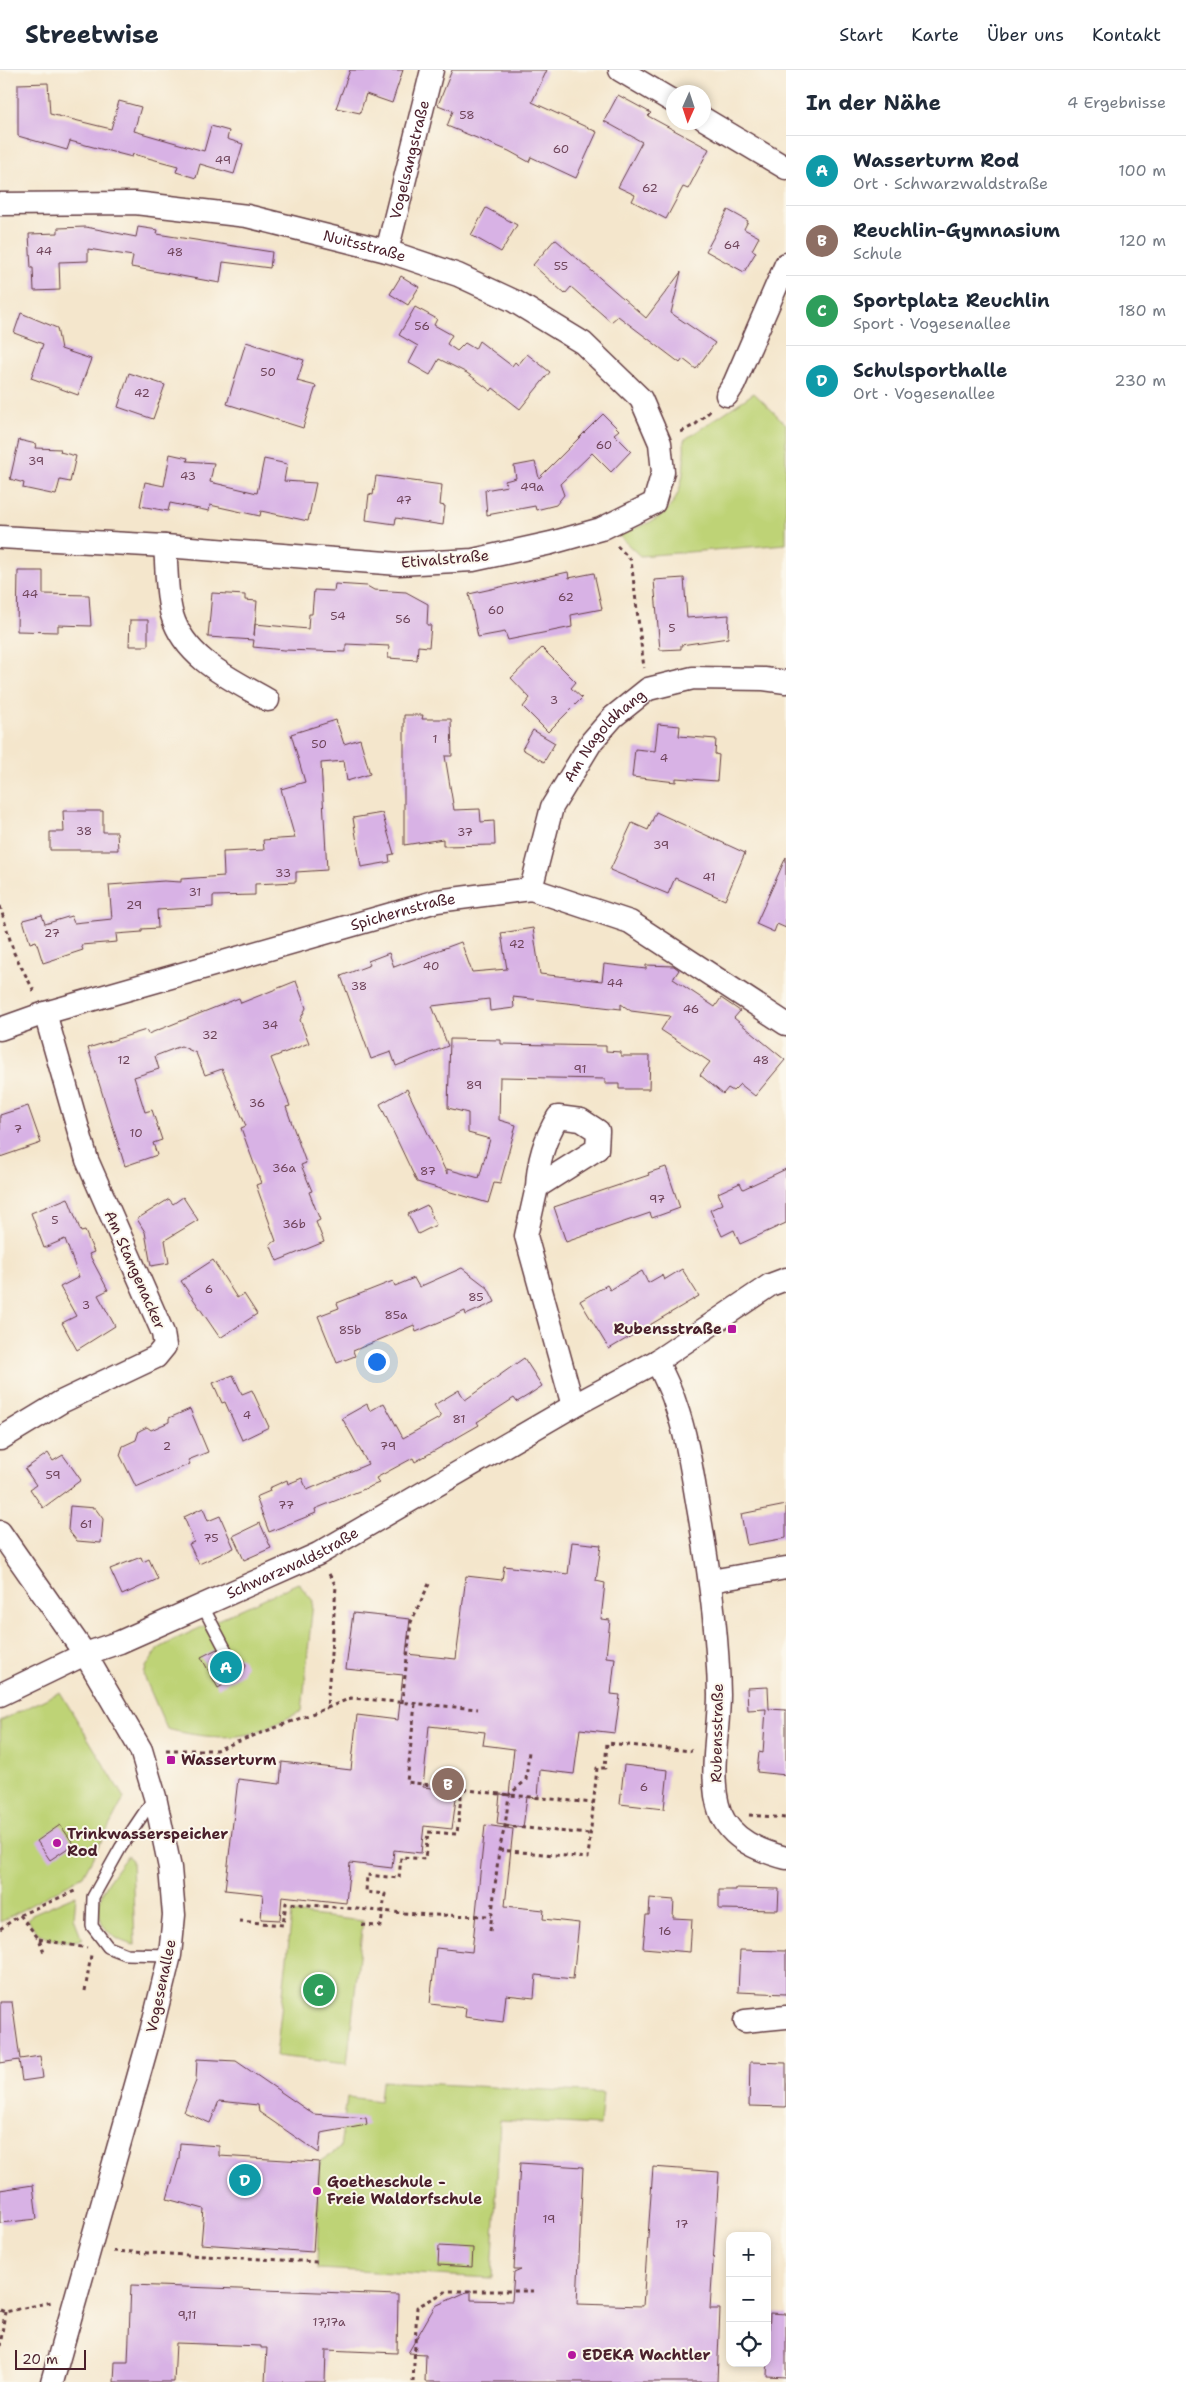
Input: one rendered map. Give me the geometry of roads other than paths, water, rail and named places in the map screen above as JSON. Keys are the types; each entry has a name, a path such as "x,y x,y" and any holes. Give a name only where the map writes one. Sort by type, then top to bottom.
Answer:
{"street":[{"name":"Vogelsangstraße","path":"387,250 432,70"},
{"path":"620,70 666,97"},
{"path":"711,123 786,168"},
{"name":"Nuitsstraße","path":"0,204 135,204 248,216 387,250 474,282 514,302 583,343 641,399 660,443"},
{"path":"727,395 734,384 786,264"},
{"name":"Etivalstraße","path":"0,537 165,546 399,564 473,560 551,543 601,529 654,503 663,472 660,443"},
{"path":"165,546 172,614 183,640 198,657 268,700"},
{"name":"Am Nagoldhang","path":"530,890 552,807 592,741 614,717 648,689 693,678 764,679 786,682"},
{"name":"Spichernstraße","path":"0,1029 45,1013 437,900 530,890 630,922 786,1024"},
{"name":"Am Stangenacker","path":"0,1439 61,1402 156,1356 165,1346 163,1333 87,1160 45,1013"},
{"path":"537,1187 526,1236 573,1406"},
{"name":"Schwarzwaldstraße","path":"0,1695 85,1654 120,1642 318,1554 573,1406 657,1361 770,1285 786,1280"},
{"name":"Rubensstraße","path":"657,1361 675,1402 690,1460 711,1581 719,1695 716,1790 721,1813 730,1828 745,1843 770,1854 786,1858"},
{"name":"Vogesenallee","path":"0,1532 85,1654 141,1750 155,1797 170,1868 174,1915 170,1955 151,2032 52,2382"},
{"path":"711,1581 786,1568"},
{"path":"745,2021 786,2017"}],"lane":[{"path":"202,1604 229,1656"},
{"path":"155,1797 102,1879 93,1897 92,1926 108,1947 126,1954 170,1955"}],"place":[{"name":"Rubensstraße","path":"732,1329"},
{"name":"Wasserturm Rod","path":"226,1667"},
{"name":"Wasserturm","path":"171,1760"},
{"name":"Reuchlin-Gymnasium","path":"448,1784"},
{"name":"Trinkwasserspeicher Rod","path":"57,1843"},
{"name":"Sportplatz Reuchlin","path":"319,1990"},
{"name":"Schulsporthalle","path":"245,2180"},
{"name":"Goetheschule - Freie Waldorfschule","path":"317,2191"},
{"name":"EDEKA Wachtler","path":"572,2355"}]}
